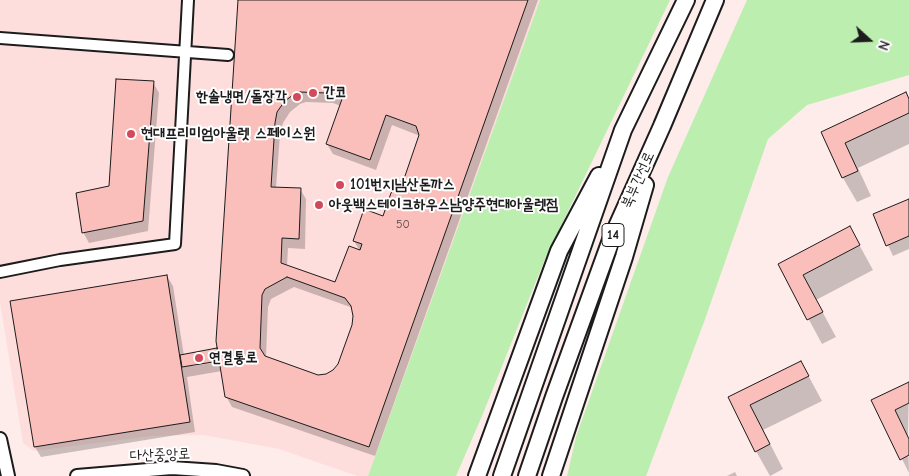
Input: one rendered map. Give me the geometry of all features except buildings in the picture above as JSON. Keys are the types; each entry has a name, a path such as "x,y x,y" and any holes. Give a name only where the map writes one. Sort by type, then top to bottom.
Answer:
{"highway":[{"name":"북부간선로","path":"502,476 623,130 686,0"},
{"name":"북부간선로","path":"527,476 611,240 716,0"},
{"path":"551,476 624,257 662,126"},
{"path":"477,476 559,251 623,130"}],"street":[{"path":"0,272 60,260 175,244 188,0"},
{"path":"0,38 228,54"},
{"path":"0,439 8,476"},
{"name":"다산중앙로","path":"77,476 172,468 216,471 243,476"}],"shaded area":[{"name":"현대프리미엄아울렛 스페이스원","path":"0,0 540,0 368,476 357,476 279,449 204,435 153,436 34,451 23,443 0,303"}],"green space":[{"path":"540,0 670,0 545,259 456,476 368,476"},
{"path":"747,0 909,0 909,75 807,105 768,139 704,322 646,476 567,476 576,437 668,177"}],"place":[{"name":"간코","path":"313,93"},
{"name":"한솔냉면/돌장각","path":"297,97"},
{"name":"현대프리미엄아울렛 스페이스원","path":"131,134"},
{"name":"101번지남산돈까스","path":"340,185"},
{"name":"아웃백스테이크하우스남양주현대아울렛점","path":"319,205"},
{"name":"연결통로","path":"199,358"}]}
